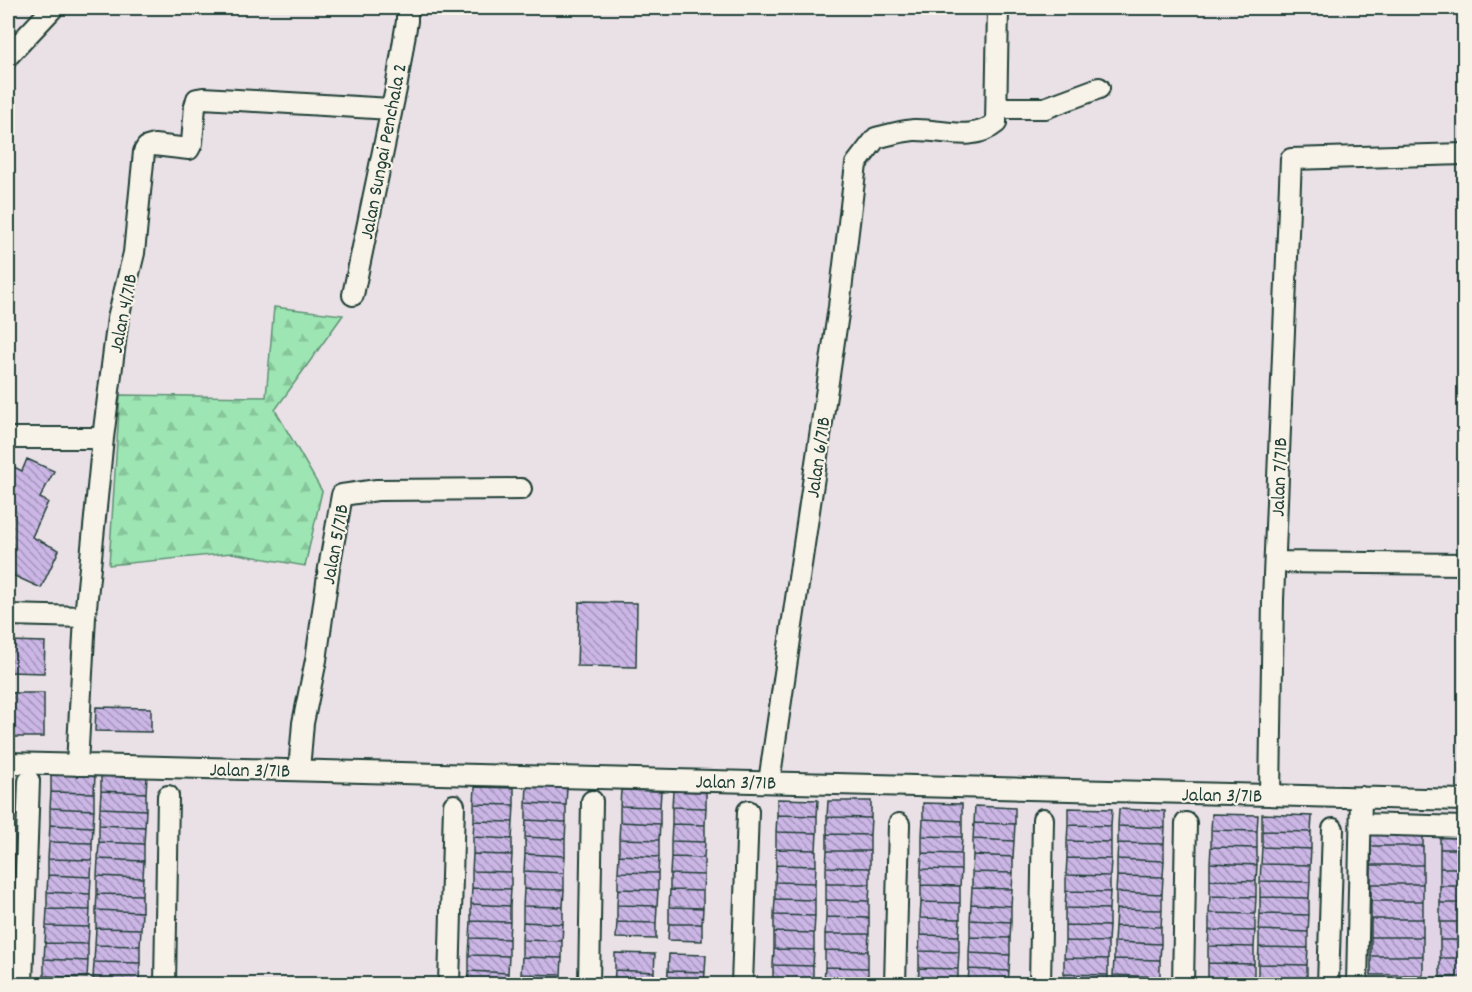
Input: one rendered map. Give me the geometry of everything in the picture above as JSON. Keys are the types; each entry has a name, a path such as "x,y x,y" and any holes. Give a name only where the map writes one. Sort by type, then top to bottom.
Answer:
{"street":[{"path":"8,56 53,8"},
{"name":"Jalan Sungai Penchala 2","path":"353,295 401,62 407,8"},
{"path":"998,8 997,108 1045,108 1098,88"},
{"name":"Jalan 4/71B","path":"77,765 85,617 103,438 118,318 134,254 144,152 147,147 154,145 189,149 192,143 197,99 391,109"},
{"name":"Jalan 6/71B","path":"769,782 839,307 856,164 876,138 913,130 967,135 986,131 996,123 997,108"},
{"name":"Jalan 7/71B","path":"1270,795 1275,562 1291,159 1464,154"},
{"path":"8,438 103,438"},
{"name":"Jalan 5/71B","path":"299,770 303,723 316,660 328,568 342,495 377,490 521,489"},
{"path":"1275,562 1464,564"},
{"path":"8,615 85,617"},
{"name":"Jalan 3/71B","path":"8,763 1464,800"},
{"path":"21,984 29,781"},
{"path":"165,984 168,796"},
{"path":"1356,984 1361,797"},
{"path":"589,984 592,801"},
{"path":"449,984 453,805"},
{"path":"742,984 748,811"},
{"path":"1040,984 1043,819"},
{"path":"1183,984 1186,823"},
{"path":"896,984 899,824"},
{"path":"1361,824 1464,827"},
{"path":"1328,984 1333,829"}],"shaded area":[{"path":"1367,814 1464,817 1464,984 1357,984"}],"green space":[{"path":"274,307 343,315 275,410 322,491 305,566 232,553 109,565 120,395 266,397"}],"building":[{"path":"27,459 54,471 40,498 48,502 32,537 59,550 41,588 8,573 8,464 22,471"},
{"path":"579,602 637,603 636,667 577,666"},
{"path":"8,641 45,642 44,673 8,672"},
{"path":"8,693 44,693 44,737 8,737"},
{"path":"96,707 151,708 151,732 95,731"},
{"path":"101,774 147,776 146,793 101,791"},
{"path":"51,775 95,776 94,793 51,792"},
{"path":"527,786 567,787 566,805 526,803"},
{"path":"475,787 514,788 514,805 474,804"},
{"path":"621,790 661,791 660,807 620,806"},
{"path":"101,791 146,793 146,810 100,808"},
{"path":"673,791 706,792 706,808 672,807"},
{"path":"51,792 94,793 94,810 50,808"},
{"path":"777,799 818,800 817,816 777,815"},
{"path":"828,801 871,801 871,818 827,817"},
{"path":"526,803 566,805 566,822 526,820"},
{"path":"923,803 962,804 962,821 923,819"},
{"path":"474,804 514,805 513,822 474,821"},
{"path":"620,806 660,807 660,824 620,822"},
{"path":"975,806 1015,808 1015,824 974,823"},
{"path":"672,807 706,808 705,825 672,824"},
{"path":"50,808 94,810 93,827 50,825"},
{"path":"100,808 146,810 145,827 99,825"},
{"path":"1068,808 1112,809 1111,826 1068,825"},
{"path":"1119,809 1165,811 1165,828 1118,826"},
{"path":"1212,814 1258,815 1257,831 1211,830"},
{"path":"1262,814 1312,816 1311,832 1262,831"},
{"path":"777,815 817,816 817,833 776,832"},
{"path":"827,817 871,818 870,835 827,834"},
{"path":"923,819 962,821 962,837 922,836"},
{"path":"526,820 566,822 565,839 525,837"},
{"path":"474,821 513,822 512,839 473,837"},
{"path":"620,822 660,824 659,840 619,839"},
{"path":"974,823 1015,824 1014,841 973,839"},
{"path":"672,824 705,825 705,842 671,841"},
{"path":"50,825 93,827 92,843 49,842"},
{"path":"99,825 145,827 144,844 99,842"},
{"path":"1068,825 1111,826 1111,842 1067,841"},
{"path":"1118,826 1165,828 1164,844 1118,843"},
{"path":"1211,830 1257,831 1257,848 1211,847"},
{"path":"1371,830 1423,830 1423,846 1371,846"},
{"path":"1262,831 1311,832 1311,849 1262,847"},
{"path":"776,832 817,833 816,850 776,849"},
{"path":"1440,833 1464,833 1464,849 1440,849"},
{"path":"827,834 870,835 870,851 827,851"},
{"path":"922,836 962,837 961,854 922,853"},
{"path":"473,837 512,839 512,855 473,854"},
{"path":"525,837 565,839 565,856 525,854"},
{"path":"619,839 659,840 659,857 619,855"},
{"path":"973,839 1014,841 1013,857 973,855"},
{"path":"671,841 705,842 704,858 671,857"},
{"path":"1067,841 1111,842 1111,859 1067,858"},
{"path":"49,842 92,843 92,860 48,859"},
{"path":"99,842 144,844 144,861 98,859"},
{"path":"1118,843 1164,844 1164,861 1117,859"},
{"path":"1371,846 1423,846 1423,865 1371,865"},
{"path":"1211,847 1257,848 1257,865 1210,863"},
{"path":"1262,847 1311,849 1310,865 1261,864"},
{"path":"776,849 816,850 816,866 776,865"},
{"path":"1440,849 1464,849 1464,868 1440,868"},
{"path":"827,851 870,851 870,868 826,867"},
{"path":"922,853 961,854 961,870 921,869"},
{"path":"473,854 512,855 511,872 472,871"},
{"path":"525,854 565,856 564,873 524,871"},
{"path":"619,855 659,857 658,873 618,872"},
{"path":"973,855 1013,857 1013,873 972,872"},
{"path":"671,857 704,858 704,875 670,874"},
{"path":"1067,858 1111,859 1110,876 1066,875"},
{"path":"48,859 92,860 91,877 48,875"},
{"path":"98,859 144,861 143,878 97,876"},
{"path":"1117,859 1164,861 1163,877 1117,876"},
{"path":"1210,863 1257,865 1256,881 1210,880"},
{"path":"1261,864 1310,865 1310,882 1260,881"},
{"path":"776,865 816,866 815,883 775,882"},
{"path":"1371,865 1423,865 1423,884 1371,884"},
{"path":"826,867 870,868 870,884 826,884"},
{"path":"1440,868 1464,868 1464,886 1440,886"},
{"path":"921,869 961,870 960,886 921,885"},
{"path":"472,871 511,872 511,889 472,888"},
{"path":"524,871 564,873 564,890 524,889"},
{"path":"618,872 658,873 658,890 618,889"},
{"path":"972,872 1013,873 1012,889 972,888"},
{"path":"670,874 704,875 703,891 670,890"},
{"path":"48,875 91,877 90,894 47,892"},
{"path":"1066,875 1110,876 1110,892 1066,891"},
{"path":"97,876 143,878 142,895 97,894"},
{"path":"1117,876 1163,877 1162,894 1116,892"},
{"path":"1210,880 1256,881 1256,897 1210,896"},
{"path":"1260,881 1310,882 1309,898 1260,897"},
{"path":"775,882 815,883 815,900 775,899"},
{"path":"826,884 870,884 869,901 826,900"},
{"path":"1371,884 1423,884 1423,901 1371,901"},
{"path":"921,885 960,886 960,903 921,902"},
{"path":"1440,886 1464,886 1464,903 1440,903"},
{"path":"472,888 511,889 510,906 471,904"},
{"path":"972,888 1012,889 1011,906 971,904"},
{"path":"524,889 564,890 563,907 523,906"},
{"path":"618,889 658,890 657,906 617,905"},
{"path":"670,890 703,891 703,908 669,907"},
{"path":"1066,891 1110,892 1109,909 1065,908"},
{"path":"47,892 90,894 90,910 47,909"},
{"path":"1116,892 1162,894 1162,910 1116,909"},
{"path":"97,894 142,895 142,912 96,910"},
{"path":"1210,896 1256,897 1255,914 1209,913"},
{"path":"1260,897 1309,898 1309,915 1260,914"},
{"path":"775,899 815,900 815,916 774,915"},
{"path":"826,900 869,901 869,918 826,917"},
{"path":"1371,901 1423,901 1423,919 1371,919"},
{"path":"921,902 960,903 960,919 920,918"},
{"path":"1440,903 1464,903 1464,922 1440,922"},
{"path":"471,904 510,906 510,922 471,921"},
{"path":"971,904 1011,906 1011,922 970,920"},
{"path":"617,905 657,906 656,923 617,922"},
{"path":"523,906 563,907 563,924 523,922"},
{"path":"669,907 703,908 702,924 669,924"},
{"path":"1065,908 1109,909 1109,926 1065,925"},
{"path":"47,909 90,910 89,927 46,926"},
{"path":"1116,909 1162,910 1161,927 1115,926"},
{"path":"96,910 142,912 141,929 96,928"},
{"path":"1209,913 1255,914 1255,931 1209,930"},
{"path":"1260,914 1309,915 1308,932 1259,930"},
{"path":"774,915 815,916 814,933 774,932"},
{"path":"826,917 869,918 869,934 825,934"},
{"path":"920,918 960,919 959,936 920,935"},
{"path":"1371,919 1423,919 1423,937 1371,937"},
{"path":"970,920 1011,922 1010,938 970,937"},
{"path":"471,921 510,922 509,939 470,938"},
{"path":"523,922 563,924 562,941 522,940"},
{"path":"617,922 656,923 656,939 616,938"},
{"path":"1440,922 1464,922 1464,940 1440,940"},
{"path":"669,924 702,924 702,941 668,940"},
{"path":"1065,925 1109,926 1108,942 1065,941"},
{"path":"46,926 89,927 88,944 45,943"},
{"path":"1115,926 1161,927 1161,944 1114,942"},
{"path":"96,928 141,929 140,946 95,945"},
{"path":"1209,930 1255,931 1254,947 1208,946"},
{"path":"1259,930 1308,932 1308,948 1259,947"},
{"path":"774,932 814,933 814,950 774,949"},
{"path":"825,934 869,934 868,951 825,950"},
{"path":"920,935 959,936 959,952 919,951"},
{"path":"970,937 1010,938 1010,955 969,953"},
{"path":"1371,937 1423,937 1423,956 1371,956"},
{"path":"470,938 509,939 509,956 469,955"},
{"path":"522,940 562,941 562,958 522,957"},
{"path":"1440,940 1464,940 1464,958 1440,958"},
{"path":"1065,941 1108,942 1108,959 1064,958"},
{"path":"1114,942 1161,944 1160,960 1114,959"},
{"path":"45,943 88,944 88,961 44,959"},
{"path":"95,945 140,946 140,963 94,962"},
{"path":"1208,946 1254,947 1254,964 1208,963"},
{"path":"1259,947 1308,948 1307,965 1258,964"},
{"path":"774,949 814,950 813,966 773,965"},
{"path":"825,950 868,951 868,968 825,967"},
{"path":"919,951 959,952 958,969 919,968"},
{"path":"615,953 655,954 654,972 615,970"},
{"path":"969,953 1010,955 1009,971 969,969"},
{"path":"669,954 706,955 705,972 668,971"},
{"path":"469,955 509,956 508,973 469,971"},
{"path":"1371,956 1423,956 1423,975 1371,975"},
{"path":"522,957 562,958 561,975 521,974"},
{"path":"1064,958 1108,959 1108,975 1064,974"},
{"path":"1440,958 1464,958 1464,977 1440,977"},
{"path":"44,959 88,961 87,978 44,976"},
{"path":"1114,959 1160,960 1160,977 1113,975"},
{"path":"94,962 140,963 139,981 93,979"},
{"path":"1208,963 1254,964 1254,980 1208,979"},
{"path":"1258,964 1307,965 1307,981 1258,980"},
{"path":"773,965 813,966 813,983 773,982"},
{"path":"825,967 868,968 868,984 824,983"},
{"path":"919,968 958,969 958,984 918,984"},
{"path":"969,969 1009,971 1008,984 968,984"},
{"path":"615,970 654,972 654,984 614,984"},
{"path":"469,971 508,973 508,984 468,984"},
{"path":"668,971 705,972 704,984 667,984"},
{"path":"521,974 561,975 561,984 521,984"},
{"path":"1064,974 1108,975 1108,984 1064,984"},
{"path":"1113,975 1160,977 1159,984 1113,984"},
{"path":"1208,979 1254,980 1254,984 1207,984"},
{"path":"1258,980 1307,981 1307,984 1258,984"},
{"path":"773,982 813,983 813,984 773,984"}]}
